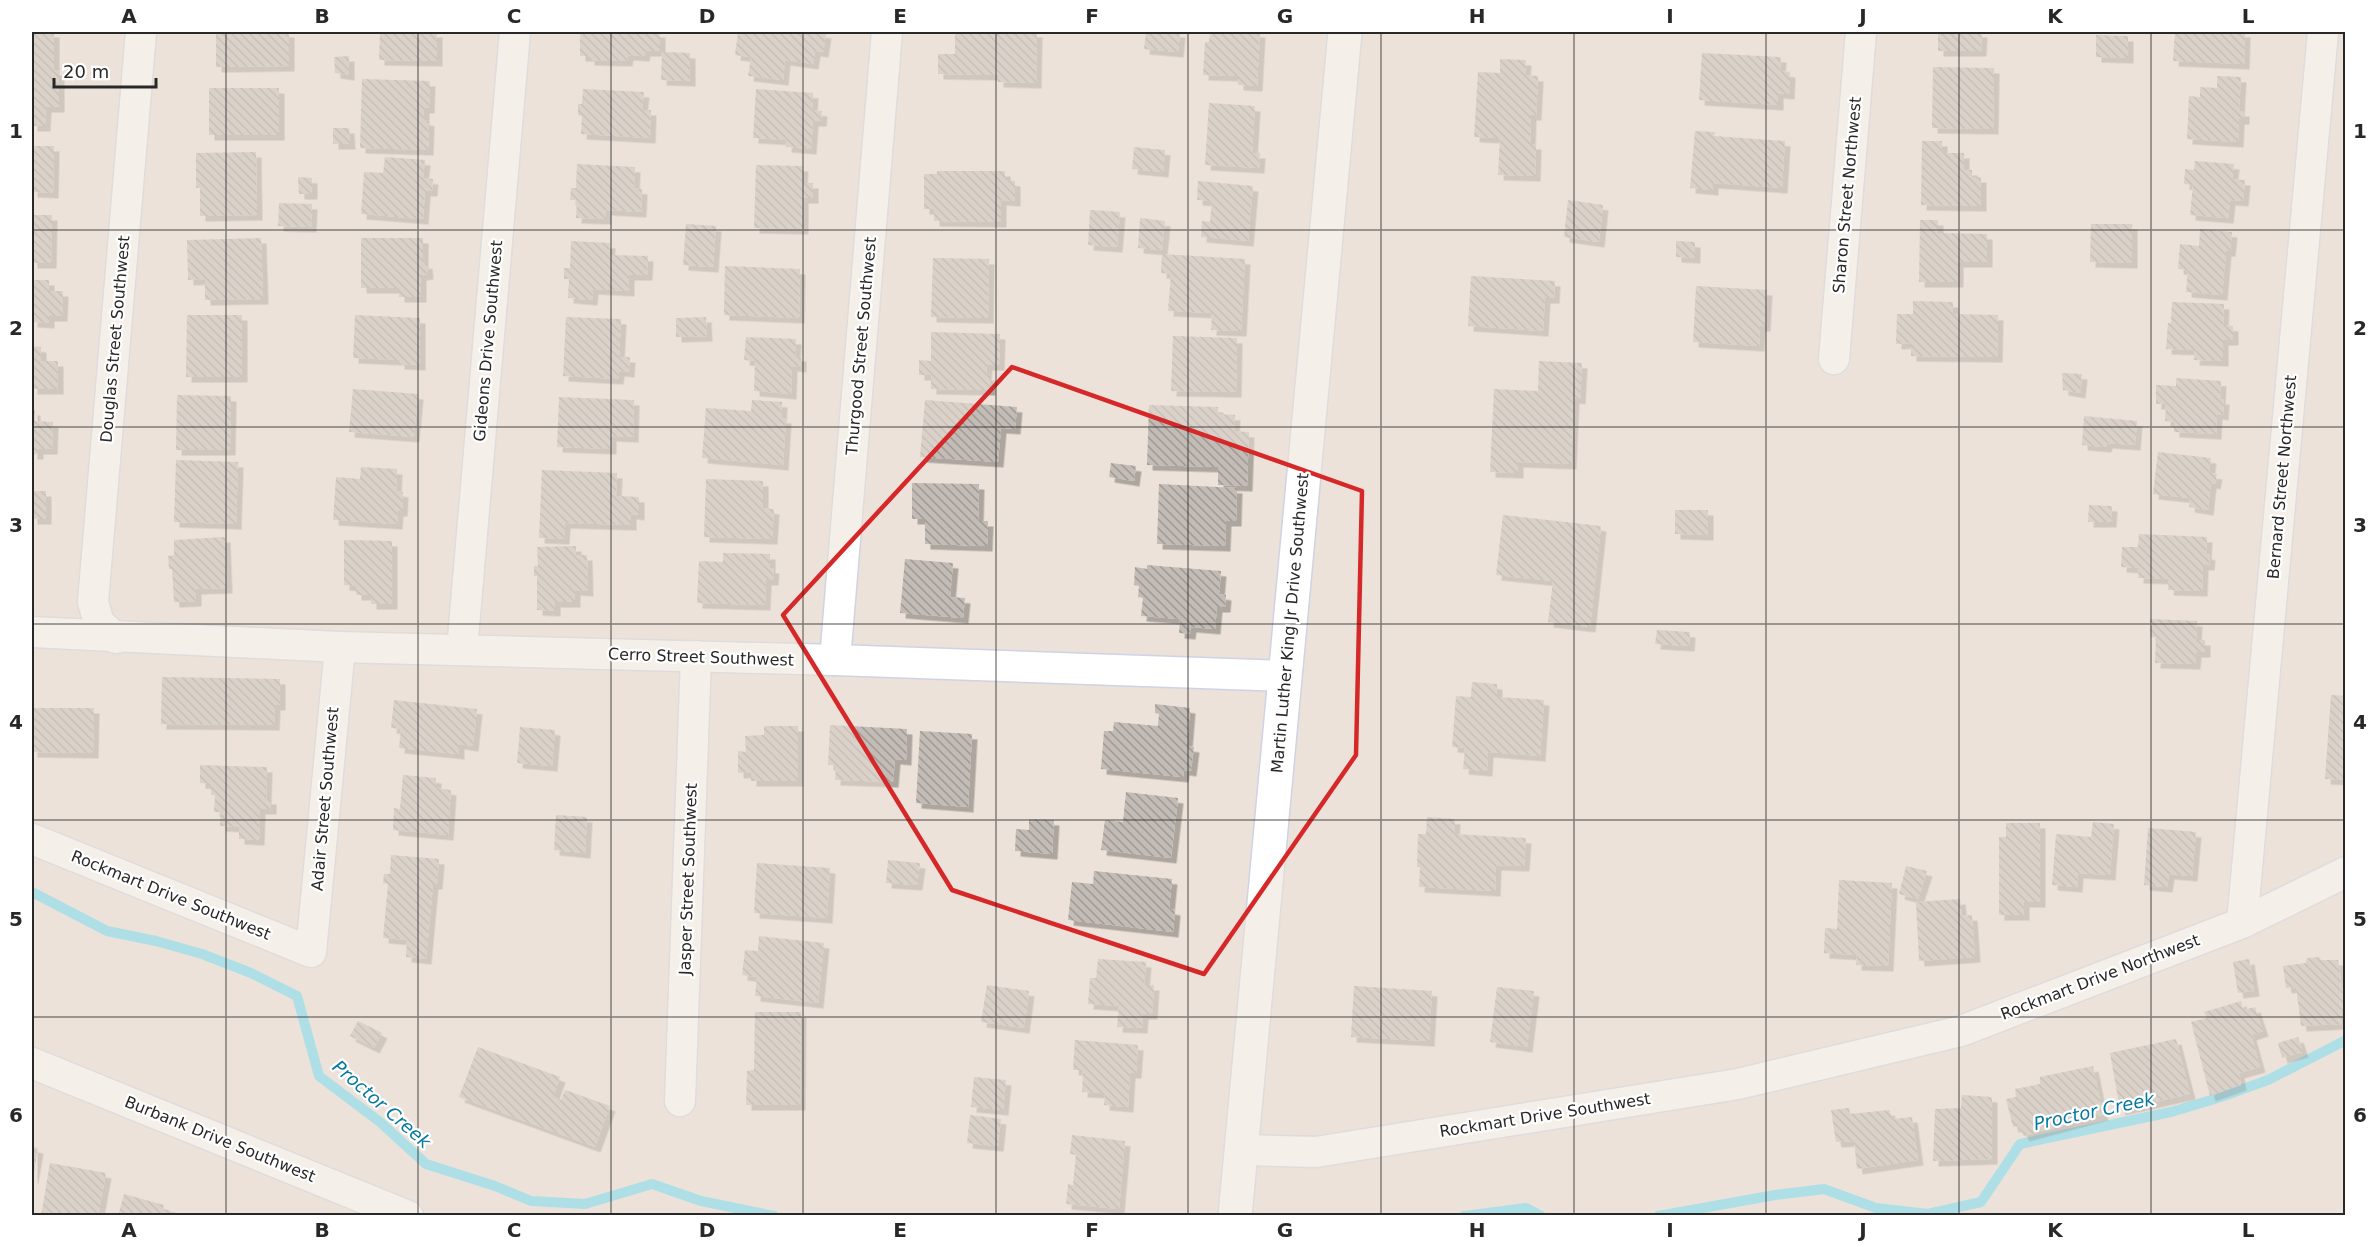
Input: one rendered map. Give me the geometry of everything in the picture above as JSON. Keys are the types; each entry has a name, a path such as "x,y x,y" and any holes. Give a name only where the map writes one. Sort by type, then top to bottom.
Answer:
{"main road":[{"name":"Martin Luther King Jr Drive Southwest","path":"1235,1215 1346,32"}],"street":[{"name":"Douglas Street Southwest","path":"116,638 99,623 93,602 141,32"},
{"name":"Gideons Drive Southwest","path":"462,650 515,32"},
{"name":"Thurgood Street Southwest","path":"835,660 887,32"},
{"name":"Sharon Street Northwest","path":"1834,360 1861,32"},
{"name":"Bernard Street Northwest","path":"2242,923 2323,32"},
{"name":"Cerro Street Southwest","path":"32,633 340,647 835,660 1285,676"},
{"name":"Adair Street Southwest","path":"311,952 340,647"},
{"name":"Jasper Street Southwest","path":"680,1101 696,656"},
{"name":"Rockmart Drive Southwest","path":"32,839 311,952"},
{"name":"Rockmart Drive Northwest","path":"1846,1058 1961,1031 2242,923 2346,872"},
{"name":"Rockmart Drive Southwest","path":"1241,1150 1316,1152 1738,1084 1846,1058"},
{"name":"Burbank Drive Southwest","path":"32,1063 408,1215"}],"highlighted area":[{"path":"1012,367 1362,491 1356,755 1204,974 952,890 783,615"}],"building":[{"path":"32,32 54,32 54,70 59,70 59,107 46,107 45,126 32,126"},
{"path":"216,32 289,32 289,66 216,67"},
{"path":"380,32 437,32 437,61 379,60"},
{"path":"580,32 660,32 660,51 645,51 644,56 628,55 627,61 589,60 589,56 580,56"},
{"path":"738,32 826,33 823,52 815,51 813,64 785,60 783,80 748,76 751,57 735,55"},
{"path":"955,32 1037,32 1036,83 998,82 998,75 938,74 938,54 955,54"},
{"path":"1146,32 1180,32 1178,52 1144,49"},
{"path":"1210,32 1260,32 1257,86 1238,85 1238,76 1203,75 1205,42 1209,42"},
{"path":"1938,32 1982,32 1981,51 1938,51"},
{"path":"2175,32 2245,32 2244,64 2173,61"},
{"path":"2096,35 2128,36 2128,58 2096,57"},
{"path":"662,52 690,53 690,81 661,80"},
{"path":"1702,53 1781,57 1780,71 1790,72 1789,94 1778,93 1778,105 1699,100"},
{"path":"349,56 349,75 335,73 334,57"},
{"path":"1500,59 1526,60 1525,75 1538,76 1536,115 1531,115 1530,144 1536,144 1535,176 1498,175 1500,138 1474,137 1478,72 1500,73"},
{"path":"1933,67 1994,68 1993,129 1932,128"},
{"path":"2217,76 2241,77 2239,111 2244,111 2244,119 2239,119 2238,142 2187,139 2189,96 2200,97 2200,87 2217,88"},
{"path":"362,79 430,81 429,108 424,108 424,120 429,121 428,150 360,148"},
{"path":"209,88 279,88 279,135 209,135"},
{"path":"583,89 644,92 642,110 651,110 650,138 581,134 582,116 578,115 578,104 582,104"},
{"path":"756,89 813,93 812,110 822,111 821,121 813,121 811,149 786,147 787,140 753,138"},
{"path":"1209,103 1255,106 1252,153 1260,153 1259,168 1205,165"},
{"path":"333,128 349,128 350,144 333,144"},
{"path":"1695,131 1715,132 1714,136 1785,141 1782,188 1713,183 1713,190 1690,188"},
{"path":"1922,141 1942,141 1942,153 1964,153 1964,170 1972,170 1972,177 1981,177 1981,206 1921,205"},
{"path":"32,146 54,146 53,193 32,192"},
{"path":"1134,147 1165,150 1163,172 1132,169"},
{"path":"256,152 257,215 200,216 200,188 196,188 196,153"},
{"path":"385,157 425,160 423,178 433,179 432,191 425,191 423,219 361,214 364,172 383,173"},
{"path":"2195,161 2234,164 2232,179 2245,180 2243,201 2230,200 2228,218 2190,215 2193,185 2184,184 2185,169 2194,170"},
{"path":"577,164 635,167 634,188 642,189 641,212 606,210 606,219 576,218 577,200 570,200 571,188 576,188"},
{"path":"756,165 803,166 802,183 813,183 813,198 803,198 803,229 754,228"},
{"path":"937,171 1005,171 1005,180 1015,181 1015,201 1001,200 1001,222 934,221 934,209 924,209 924,174 937,174"},
{"path":"298,177 312,178 312,194 299,194"},
{"path":"1198,181 1253,186 1248,241 1201,237 1202,221 1210,222 1212,201 1197,200"},
{"path":"1568,200 1603,205 1599,242 1564,237"},
{"path":"279,203 312,204 311,227 278,226"},
{"path":"32,210 34,210 34,215 52,215 51,263 32,263"},
{"path":"1090,210 1120,212 1117,247 1088,245"},
{"path":"1140,218 1165,221 1162,250 1138,248"},
{"path":"1920,220 1938,220 1938,233 1987,234 1987,262 1958,262 1958,282 1919,282"},
{"path":"686,224 716,226 713,267 683,265"},
{"path":"2091,224 2132,224 2132,263 2090,262"},
{"path":"2200,229 2232,232 2230,251 2226,251 2222,295 2186,292 2188,270 2178,269 2180,244 2199,246"},
{"path":"261,238 263,299 205,300 205,279 188,280 187,240"},
{"path":"361,238 423,238 423,264 427,263 428,274 421,275 421,297 399,297 399,288 361,288"},
{"path":"571,241 610,243 609,255 648,256 647,275 629,275 629,291 593,289 592,300 568,298 569,279 564,279 564,268 570,268"},
{"path":"1676,241 1695,242 1695,258 1676,257"},
{"path":"1162,254 1245,259 1241,331 1211,330 1212,313 1168,311 1171,274 1161,273"},
{"path":"933,258 989,259 988,318 931,317"},
{"path":"725,266 800,269 799,318 724,315"},
{"path":"1471,276 1555,281 1554,298 1545,298 1543,331 1468,326"},
{"path":"32,280 49,280 49,291 63,291 62,316 49,316 49,323 32,322"},
{"path":"1696,286 1767,290 1765,326 1760,326 1759,346 1693,342"},
{"path":"1913,301 1953,302 1953,314 1998,315 1997,357 1911,356 1911,343 1896,344 1897,314 1913,314"},
{"path":"2172,302 2224,304 2223,325 2233,326 2233,340 2223,340 2223,361 2194,360 2195,350 2166,349"},
{"path":"187,315 242,315 242,377 186,377"},
{"path":"355,315 420,318 420,365 399,364 399,360 353,358"},
{"path":"566,317 621,319 619,357 630,357 629,372 619,371 618,379 563,376"},
{"path":"706,317 707,336 676,337 676,318"},
{"path":"931,332 1000,334 999,365 987,365 986,375 990,375 990,390 931,389 931,375 919,375 919,360 931,361"},
{"path":"1173,336 1237,338 1236,392 1171,391"},
{"path":"746,337 796,339 795,356 801,356 801,367 792,366 791,394 754,391 755,361 744,360"},
{"path":"32,346 41,347 41,361 58,361 58,389 32,389"},
{"path":"1539,361 1582,363 1580,399 1574,398 1571,464 1518,462 1518,473 1490,472 1494,389 1538,391"},
{"path":"2062,373 2082,374 2080,393 2063,390"},
{"path":"2176,378 2221,381 2220,399 2224,399 2223,415 2217,414 2216,434 2174,432 2174,422 2165,421 2166,404 2156,404 2156,385 2176,386"},
{"path":"353,389 418,394 414,437 349,432"},
{"path":"177,395 231,396 230,450 176,450"},
{"path":"559,397 634,400 633,437 611,436 611,449 557,447"},
{"path":"752,400 782,402 781,418 786,418 783,465 702,458 706,408 751,411"},
{"path":"925,400 1017,407 1015,429 1001,428 998,462 920,457"},
{"path":"1149,405 1218,407 1218,414 1235,415 1234,431 1249,432 1247,486 1218,485 1218,467 1147,465"},
{"path":"32,410 35,410 35,421 53,422 52,449 38,449 38,454 32,454"},
{"path":"2084,416 2137,421 2135,445 2107,443 2106,447 2082,445"},
{"path":"2158,452 2211,458 2209,473 2217,474 2215,484 2211,483 2208,510 2189,507 2190,498 2153,494"},
{"path":"176,460 238,462 236,524 174,522"},
{"path":"1111,463 1136,466 1134,481 1109,477"},
{"path":"361,467 397,469 396,491 403,492 402,511 398,511 397,524 333,520 336,477 360,479"},
{"path":"542,470 617,473 616,496 639,497 639,515 631,514 631,525 565,523 564,539 539,538"},
{"path":"706,479 763,481 763,508 774,509 772,539 704,537"},
{"path":"912,483 979,484 978,521 988,521 987,546 925,544 925,519 912,519"},
{"path":"1159,484 1237,488 1236,521 1226,521 1225,546 1157,544"},
{"path":"32,491 46,491 46,519 32,519"},
{"path":"2089,505 2112,506 2111,522 2088,522"},
{"path":"1675,510 1708,510 1708,535 1675,534"},
{"path":"1503,515 1601,526 1590,627 1548,622 1553,581 1496,575"},
{"path":"2139,534 2207,537 2206,554 2210,555 2209,565 2203,565 2202,591 2168,590 2169,579 2138,578 2139,568 2121,567 2122,547 2138,547"},
{"path":"225,537 227,588 196,589 196,601 174,602 172,569 169,569 168,556 174,555 174,540"},
{"path":"344,540 392,541 392,604 371,604 371,595 356,595 356,586 344,585"},
{"path":"576,546 576,555 587,555 588,591 575,590 575,602 555,602 555,611 537,610 537,576 534,576 534,566 538,566 537,547"},
{"path":"723,553 770,554 770,568 774,568 773,580 766,580 765,605 697,603 699,561 723,562"},
{"path":"905,559 953,563 950,597 965,598 963,618 900,613"},
{"path":"1147,565 1221,571 1219,594 1226,595 1225,607 1217,607 1215,629 1191,627 1190,634 1179,633 1180,619 1141,616 1143,598 1138,597 1139,586 1134,585 1135,567 1147,569"},
{"path":"2150,619 2197,621 2196,640 2205,640 2205,652 2196,652 2195,664 2155,663 2156,637 2150,637"},
{"path":"1657,630 1690,632 1689,646 1655,644"},
{"path":"162,677 280,679 280,705 275,705 274,725 161,724"},
{"path":"1472,682 1497,684 1497,697 1544,700 1540,756 1488,752 1487,771 1463,769 1465,748 1452,747 1456,696 1471,697"},
{"path":"2331,695 2346,696 2346,780 2325,779"},
{"path":"394,700 477,709 473,746 459,744 459,754 399,748 401,729 391,728"},
{"path":"1155,704 1190,708 1187,746 1194,747 1191,771 1184,770 1183,777 1101,769 1104,731 1113,731 1114,722 1158,726 1159,714 1155,713"},
{"path":"32,708 94,708 93,753 32,752"},
{"path":"830,725 907,729 906,760 895,759 893,782 835,780 836,765 828,765"},
{"path":"764,726 798,726 798,781 751,781 751,772 738,773 738,751 746,752 745,736 764,735"},
{"path":"520,727 555,730 552,766 517,763"},
{"path":"920,731 972,734 968,807 916,803"},
{"path":"200,765 267,767 266,799 271,799 271,809 260,809 259,840 239,839 239,827 220,826 221,812 214,812 215,795 211,795 211,784 200,783"},
{"path":"403,775 436,778 436,788 451,790 448,835 393,830 394,808 400,809"},
{"path":"1126,792 1178,798 1171,858 1101,850 1105,820 1123,822"},
{"path":"556,815 587,817 585,853 554,850"},
{"path":"1427,817 1455,819 1454,834 1526,838 1524,866 1496,865 1495,891 1419,887 1418,834 1426,834"},
{"path":"1029,819 1054,820 1052,854 1015,851 1016,829 1029,830"},
{"path":"2093,822 2114,824 2110,875 2078,873 2077,887 2052,885 2056,834 2091,837"},
{"path":"2006,823 2040,823 2040,902 2024,902 2024,915 1999,915 1999,837 2006,837"},
{"path":"2148,828 2196,832 2192,876 2169,874 2167,887 2144,885"},
{"path":"391,855 439,859 437,884 433,884 426,959 406,957 407,940 383,938 388,884 383,883 384,874 390,874"},
{"path":"888,860 920,863 917,885 886,883"},
{"path":"757,863 830,868 827,918 754,913"},
{"path":"1906,866 1927,871 1918,899 1899,894"},
{"path":"1094,871 1172,879 1169,909 1175,910 1173,932 1068,920 1072,882 1093,884"},
{"path":"1839,880 1892,883 1888,966 1856,965 1857,955 1824,953 1825,928 1837,929"},
{"path":"1960,899 1962,916 1972,915 1975,957 1919,961 1916,902"},
{"path":"759,936 824,943 818,1003 755,996 757,977 742,975 745,950 758,951"},
{"path":"2319,957 2321,960 2338,960 2345,1009 2342,1010 2342,1024 2301,1026 2296,987 2286,988 2283,966 2306,963 2307,958"},
{"path":"1098,959 1146,962 1144,985 1154,985 1152,1014 1143,1014 1142,1028 1117,1027 1119,1006 1088,1004 1090,978 1096,978"},
{"path":"2249,959 2254,991 2238,993 2233,962"},
{"path":"987,985 1029,991 1024,1028 981,1022"},
{"path":"1354,986 1432,991 1429,1041 1351,1037"},
{"path":"1497,987 1534,991 1527,1047 1490,1042"},
{"path":"2241,1001 2243,1010 2255,1007 2263,1031 2251,1035 2260,1067 2239,1073 2241,1085 2210,1096 2191,1022 2207,1018 2204,1012"},
{"path":"755,1012 801,1012 800,1105 746,1105 747,1071 754,1070"},
{"path":"358,1021 382,1033 374,1048 350,1036"},
{"path":"2298,1037 2303,1052 2282,1058 2278,1043"},
{"path":"2176,1039 2190,1094 2120,1110 2110,1053"},
{"path":"1075,1040 1138,1045 1136,1073 1130,1073 1128,1107 1104,1105 1105,1093 1082,1092 1083,1070 1073,1070"},
{"path":"478,1047 560,1077 553,1097 561,1100 565,1090 610,1106 595,1147 459,1097"},
{"path":"2093,1066 2103,1115 2024,1136 2019,1126 2013,1127 2006,1099 2016,1097 2015,1089 2040,1084 2040,1077"},
{"path":"974,1077 1006,1080 1003,1110 971,1107"},
{"path":"1962,1095 1992,1097 1992,1159 1933,1161 1935,1109 1961,1108"},
{"path":"1849,1108 1850,1114 1889,1110 1893,1119 1912,1117 1918,1160 1857,1169 1854,1141 1836,1142 1831,1110"},
{"path":"970,1115 1001,1119 998,1146 967,1143"},
{"path":"1072,1135 1125,1141 1119,1209 1066,1204 1068,1184 1073,1185 1076,1155 1070,1154"},
{"path":"32,1147 38,1148 33,1178 32,1178"},
{"path":"50,1163 106,1173 98,1216 41,1216"},
{"path":"124,1194 164,1205 163,1209 177,1213 176,1216 118,1216"}],"waterway":[{"name":"Proctor Creek","path":"32,892 107,931 156,941 202,954 251,973 297,996 319,1076 380,1122 426,1164 495,1186 531,1201 585,1204 652,1184 701,1201 774,1216"},
{"name":"Proctor Creek","path":"1658,1216 1775,1195 1824,1189 1876,1208 1928,1214 1981,1202 2020,1144 2171,1112 2218,1098 2268,1080 2346,1040"},
{"name":"Proctor Creek","path":"1464,1216 1526,1208 1541,1216"}]}
